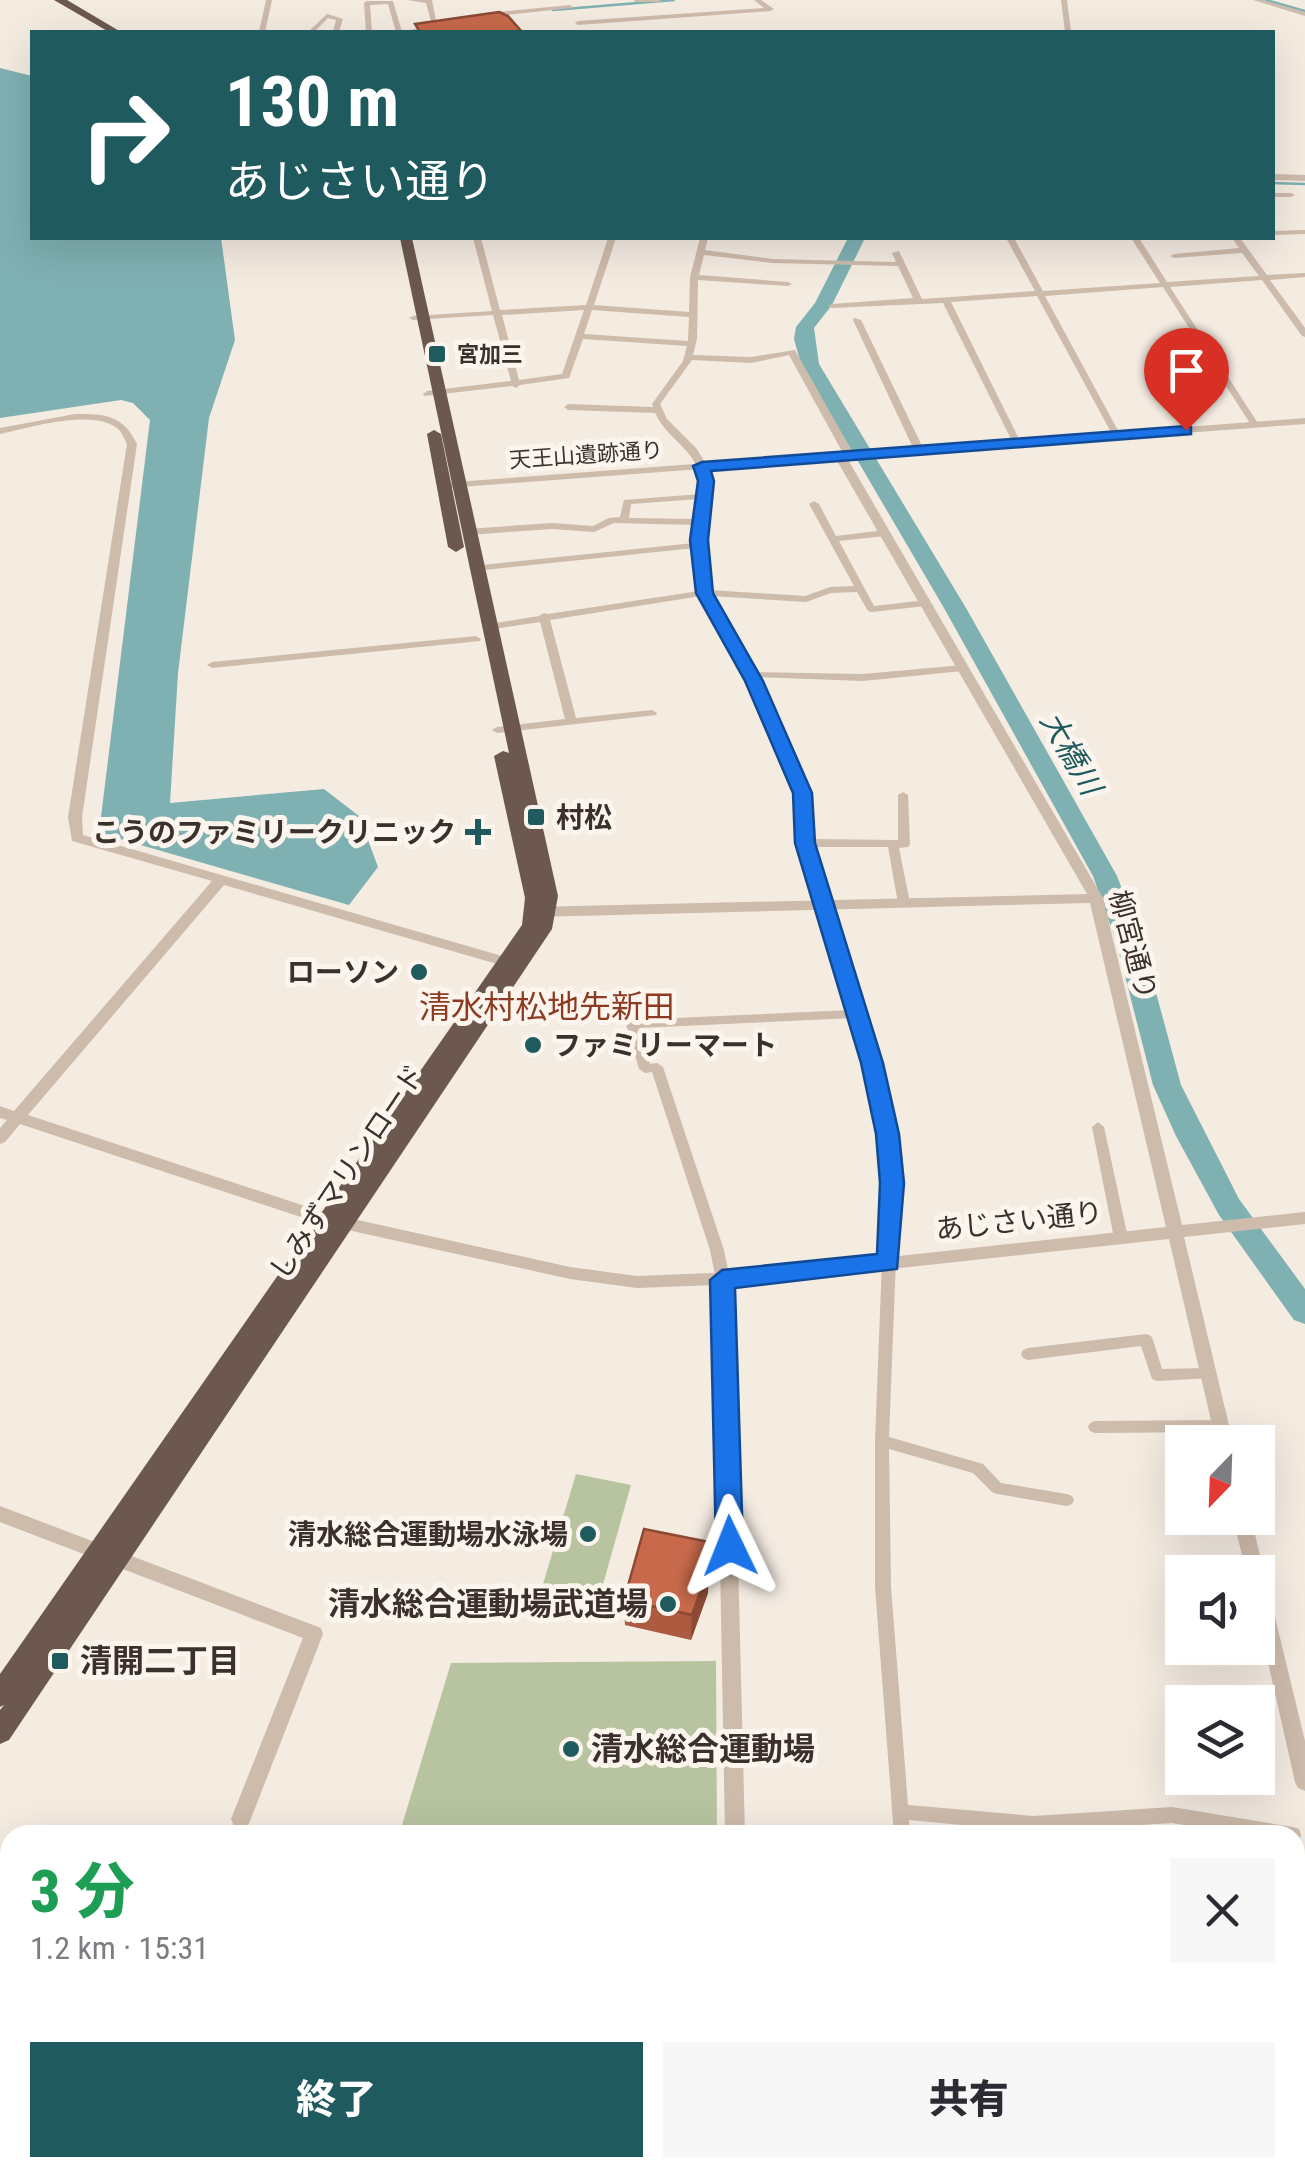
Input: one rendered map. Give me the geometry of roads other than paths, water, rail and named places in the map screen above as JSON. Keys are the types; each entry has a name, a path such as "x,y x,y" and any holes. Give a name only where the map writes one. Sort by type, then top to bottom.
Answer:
{"highway":[{"path":"59,0 112,30"},
{"path":"78,0 128,30"},
{"path":"397,240 418,317"},
{"path":"406,240 450,485 482,633 549,896 541,912"},
{"path":"450,485 475,568 482,633"},
{"name":"しみずマリンロード","path":"335,1222 504,962 541,912"},
{"name":"しみずマリンロード","path":"0,1732 107,1556 335,1222 543,928 541,912"},
{"name":"しみずマリンロード","path":"0,1695 107,1556"}],"street":[{"path":"262,30 269,0"},
{"path":"410,0 429,1 435,24"},
{"path":"524,0 528,10"},
{"path":"636,0 659,0"},
{"path":"578,23 772,9 757,0"},
{"path":"1064,0 1068,30"},
{"path":"1257,0 1305,14"},
{"path":"369,30 367,3 391,2 402,30"},
{"path":"470,18 570,6 585,30"},
{"path":"314,30 327,16 340,18 337,30"},
{"path":"411,30 446,22"},
{"path":"1275,177 1305,178"},
{"path":"1275,195 1291,195"},
{"path":"1275,234 1305,232"},
{"path":"478,240 516,385"},
{"path":"433,394 566,376 611,240"},
{"path":"703,240 694,277 692,344 688,357 661,392 658,410 702,466 705,496 700,546 704,593 750,675 802,793 805,843 821,906 859,1014 888,1134 892,1183 882,1442 883,1587 902,1825"},
{"path":"1011,240 1116,436"},
{"path":"1136,240 1255,425"},
{"path":"1238,240 1305,334"},
{"path":"1174,256 1245,250"},
{"path":"700,252 774,261 900,264"},
{"path":"896,253 918,300"},
{"path":"832,306 1305,275"},
{"path":"694,277 788,284"},
{"path":"946,300 1017,443"},
{"path":"418,317 589,307 691,316"},
{"path":"857,320 918,450 1305,421"},
{"path":"580,336 692,344"},
{"path":"688,357 751,360 792,352 847,456"},
{"path":"568,407 658,410"},
{"path":"0,431 95,417 120,421 129,430 132,444 74,830 77,838 504,962"},
{"name":"天王山遺跡通り","path":"450,485 918,450"},
{"name":"柳宮通り","path":"847,456 885,533 1096,898 1221,1425"},
{"path":"624,521 627,502 705,496"},
{"path":"814,504 871,609 926,603"},
{"path":"467,532 552,526 594,529 624,521 702,522"},
{"path":"833,540 885,533"},
{"path":"475,568 700,546"},
{"path":"212,665 482,633 544,616 704,593 806,599 830,590 860,589"},
{"path":"544,616 571,721"},
{"path":"750,675 774,672 826,678 887,677 964,668"},
{"path":"504,729 652,713"},
{"path":"805,843 904,844 903,795"},
{"path":"893,844 904,903"},
{"path":"0,1138 222,879"},
{"path":"541,912 1096,898"},
{"path":"736,1825 722,1280 717,1250 658,1067 645,1069 632,1024 859,1014"},
{"name":"あじさい通り","path":"0,1112 335,1222 570,1273 638,1282 722,1280 1305,1218"},
{"path":"1098,1127 1121,1238"},
{"path":"1028,1354 1146,1340 1157,1375 1208,1374"},
{"path":"1095,1427 1165,1431"},
{"path":"882,1442 978,1468 997,1488 1068,1500"},
{"path":"0,1514 314,1634 241,1820"},
{"path":"1275,1654 1305,1782"},
{"path":"902,1812 1034,1824 1172,1816 1230,1825"}],"water":[{"path":"0,68 30,76 30,240 221,240 235,340 209,418 178,673 170,803 324,789 359,816 378,867 349,905 99,833 150,420 133,403 121,400 0,418"}],"waterway":[{"path":"553,10 674,0"},
{"path":"1266,0 1305,11"},
{"path":"1275,183 1305,184"},
{"name":"大橋川","path":"855,240 823,305 805,327 803,339 810,364 955,608 1105,876 1129,941 1167,1085 1190,1136 1229,1207 1305,1312"}],"place":[{"name":"宮加三","path":"437,354"},
{"name":"村松","path":"536,817"},
{"name":"こうのファミリークリニック","path":"478,832"},
{"name":"ローソン","path":"419,972"},
{"name":"ファミリーマート","path":"533,1045"},
{"name":"清水総合運動場水泳場","path":"588,1534"},
{"name":"清水総合運動場武道場","path":"668,1604"},
{"name":"清開二丁目","path":"60,1661"},
{"name":"清水総合運動場","path":"571,1749"}],"district":[{"name":"清水村松地先新田","path":"547,1007"}]}
